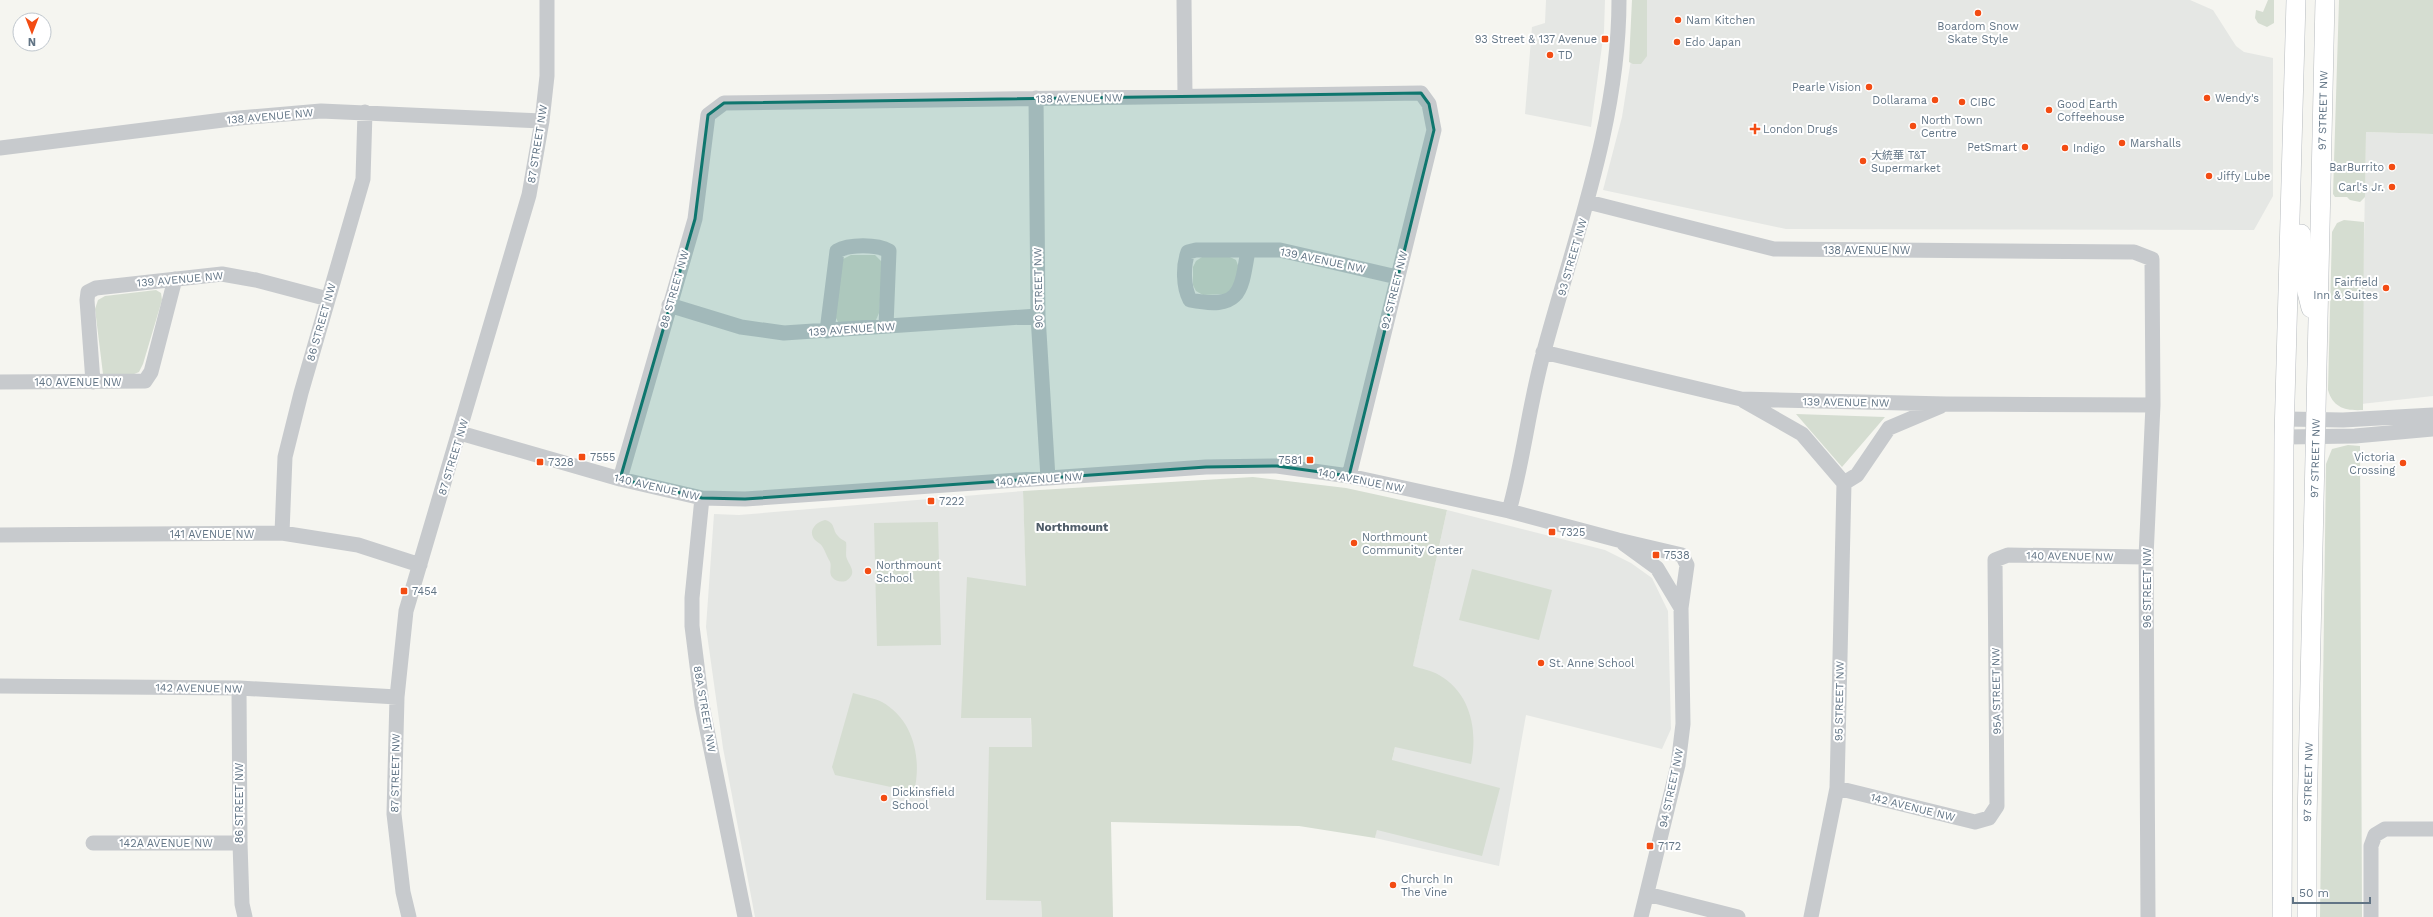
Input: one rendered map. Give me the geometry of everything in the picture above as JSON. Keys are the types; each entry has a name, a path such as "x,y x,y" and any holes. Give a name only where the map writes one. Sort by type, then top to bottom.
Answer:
{"main road":[{"path":"2282,917 2284,428 2296,49 2296,0"},
{"path":"2308,0 2308,5 2325,37"},
{"name":"97 STREET NW","path":"2307,917 2313,529 2325,0"},
{"path":"2325,37 2332,0"},
{"path":"2296,49 2302,53 2314,68 2323,107"},
{"path":"2291,211 2301,224 2304,280 2318,333"}],"street":[{"name":"87 STREET NW","path":"409,917 403,892 394,814 397,697 406,611 520,232 529,195 542,120 547,76 547,0"},
{"path":"1184,0 1185,96"},
{"name":"93 STREET NW","path":"1509,511 1543,352 1588,202 1604,134 1614,66 1619,0"},
{"name":"138 AVENUE NW","path":"724,103 1421,93 1429,104"},
{"name":"90 STREET NW","path":"1036,98 1038,316 1048,478"},
{"name":"88 STREET NW","path":"620,478 695,218 708,115 724,103"},
{"name":"92 STREET NW","path":"1349,476 1396,277 1434,130 1429,104"},
{"name":"138 AVENUE NW","path":"0,148 277,114 365,112 542,120"},
{"name":"86 STREET NW","path":"282,533 286,457 301,393 363,179 365,112"},
{"name":"138 AVENUE NW","path":"1588,202 1774,249 2134,252 2152,259"},
{"path":"827,332 834,264 837,251 844,247 883,248 889,251 886,326"},
{"name":"139 AVENUE NW","path":"1248,250 1242,286 1236,296 1225,301 1190,300 1185,291 1185,261 1188,252 1196,250 1248,250 1280,250 1396,277"},
{"name":"96 STREET NW","path":"2148,917 2146,557 2153,405 2152,259"},
{"name":"139 AVENUE NW","path":"93,382 86,300 88,292 96,288 222,274 256,280 328,300"},
{"name":"140 AVENUE NW","path":"0,382 145,381 151,372 175,279"},
{"name":"139 AVENUE NW","path":"669,305 741,327 784,333 827,332 886,326 1038,316"},
{"name":"139 AVENUE NW","path":"1543,352 1741,399 1946,404 2153,405"},
{"path":"1741,399 1802,434 1844,483 1857,475 1889,428 1946,404"},
{"path":"2315,428 2433,415"},
{"path":"2284,428 2315,428 2386,434 2433,429"},
{"name":"140 AVENUE NW","path":"460,433 620,478 702,498 745,499 1206,467 1276,466 1349,476 1509,511 1618,540"},
{"name":"95 STREET NW","path":"1811,917 1837,788 1844,483"},
{"name":"88A STREET NW","path":"702,498 692,598 692,626 702,705 745,917"},
{"name":"141 AVENUE NW","path":"0,535 282,533 358,545 420,565"},
{"name":"94 STREET NW","path":"1618,540 1682,554 1687,565 1681,608 1683,724 1678,766 1648,894 1641,917"},
{"name":"94 STREET NW","path":"1618,540 1657,568 1681,608"},
{"name":"140 AVENUE NW","path":"1995,560 2008,555 2146,557"},
{"name":"95A STREET NW","path":"1988,818 1997,806 1995,560"},
{"name":"142 AVENUE NW","path":"0,686 239,688 397,697"},
{"name":"86 STREET NW","path":"239,688 240,842 242,904 245,917"},
{"name":"142 AVENUE NW","path":"1837,788 1975,822 1988,818"},
{"path":"2371,917 2371,846 2375,835 2385,829 2433,829"},
{"name":"142A AVENUE NW","path":"93,843 240,842"},
{"path":"1648,894 1738,917"}],"highlighted area":[{"path":"1421,93 1429,104 1434,130 1349,476 1277,466 1206,467 745,499 702,498 620,479 695,219 708,115 724,103"}],"shaded area":[{"path":"1546,0 1605,0 1604,31 1591,127 1525,114 1532,27 1545,23"},
{"path":"1632,0 1647,0 1647,56 1641,64 1633,64 1629,62"},
{"path":"1633,0 2190,0 2213,10 2236,46 2244,52 2273,58 2273,196 2254,230 1786,229 1603,190 1622,117 1633,47"},
{"path":"2268,0 2274,0 2274,23 2267,27 2258,23 2255,18 2256,10 2263,12"},
{"path":"2339,0 2433,0 2433,134 2366,132 2365,197 2360,202 2350,200 2347,197 2335,197 2333,194"},
{"path":"2366,132 2433,134 2433,396 2361,404"},
{"path":"2344,220 2364,222 2363,410 2351,410 2337,405 2330,396 2328,390 2332,232 2337,223"},
{"path":"851,255 875,255 883,263 879,313 876,320 843,324 838,322 835,316 843,259"},
{"path":"1202,257 1230,257 1236,260 1239,268 1234,287 1225,294 1203,295 1196,291 1193,285 1193,267 1196,261"},
{"path":"156,290 161,293 162,300 143,364 139,372 132,375 103,374 95,309 98,300 105,296"},
{"path":"1796,414 1885,417 1842,467"},
{"path":"2348,445 2360,446 2362,917 2320,917 2326,464 2332,449"},
{"path":"1253,477 1346,488 1447,510 1413,666 1439,675 1450,683 1465,702 1470,714 1472,726 1473,751 1471,764 1395,747 1392,760 1500,788 1482,856 1377,830 1375,838 1299,826 1111,822 1113,917 1042,917 1041,901 986,900 989,747 1032,747 1031,718 961,718 967,577 1026,586 1023,491"},
{"path":"1023,491 1031,725 1042,917 755,917 723,748 706,627 714,514 739,515"},
{"name":"St. Anne School","path":"1447,510 1605,550 1631,563 1652,578 1668,611 1671,729 1662,749 1526,715 1499,866 1375,838"},
{"path":"825,520 831,523 836,534 846,542 846,557 852,573 846,581 842,582 835,580 832,577 830,573 831,564 824,549 813,537 812,530 814,527"},
{"path":"938,522 941,645 877,646 874,523"},
{"path":"1472,569 1552,590 1539,640 1459,620"},
{"path":"853,693 882,702 902,719 913,741 916,754 917,767 914,792 835,775 832,767"}],"place":[{"name":"Boardom Snow Skate Style","path":"1978,13"},
{"name":"Nam Kitchen","path":"1678,20"},
{"name":"93 Street & 137 Avenue","path":"1605,39"},
{"name":"Edo Japan","path":"1677,42"},
{"name":"TD","path":"1550,55"},
{"name":"Pearle Vision","path":"1869,87"},
{"name":"Wendy's","path":"2207,98"},
{"name":"Dollarama","path":"1935,100"},
{"name":"CIBC","path":"1962,102"},
{"name":"Good Earth Coffeehouse","path":"2049,110"},
{"name":"North Town Centre","path":"1913,126"},
{"name":"London Drugs","path":"1755,129"},
{"name":"Marshalls","path":"2122,143"},
{"name":"PetSmart","path":"2025,147"},
{"name":"Indigo","path":"2065,148"},
{"name":"大統華 T&T Supermarket","path":"1863,161"},
{"name":"BarBurrito","path":"2392,167"},
{"name":"Jiffy Lube","path":"2209,176"},
{"name":"Carl's Jr.","path":"2392,187"},
{"name":"Fairfield Inn & Suites","path":"2386,288"},
{"name":"7555","path":"582,457"},
{"name":"7581","path":"1310,460"},
{"name":"7328","path":"540,462"},
{"name":"Victoria Crossing","path":"2403,463"},
{"name":"7222","path":"931,501"},
{"name":"7325","path":"1552,532"},
{"name":"Northmount Community Center","path":"1354,543"},
{"name":"7538","path":"1656,555"},
{"name":"Northmount School","path":"868,571"},
{"name":"7454","path":"404,591"},
{"name":"St. Anne School","path":"1541,663"},
{"name":"Dickinsfield School","path":"884,798"},
{"name":"7172","path":"1650,846"},
{"name":"Church In The Vine","path":"1393,885"}],"district":[{"name":"Northmount","path":"1072,527"}]}
